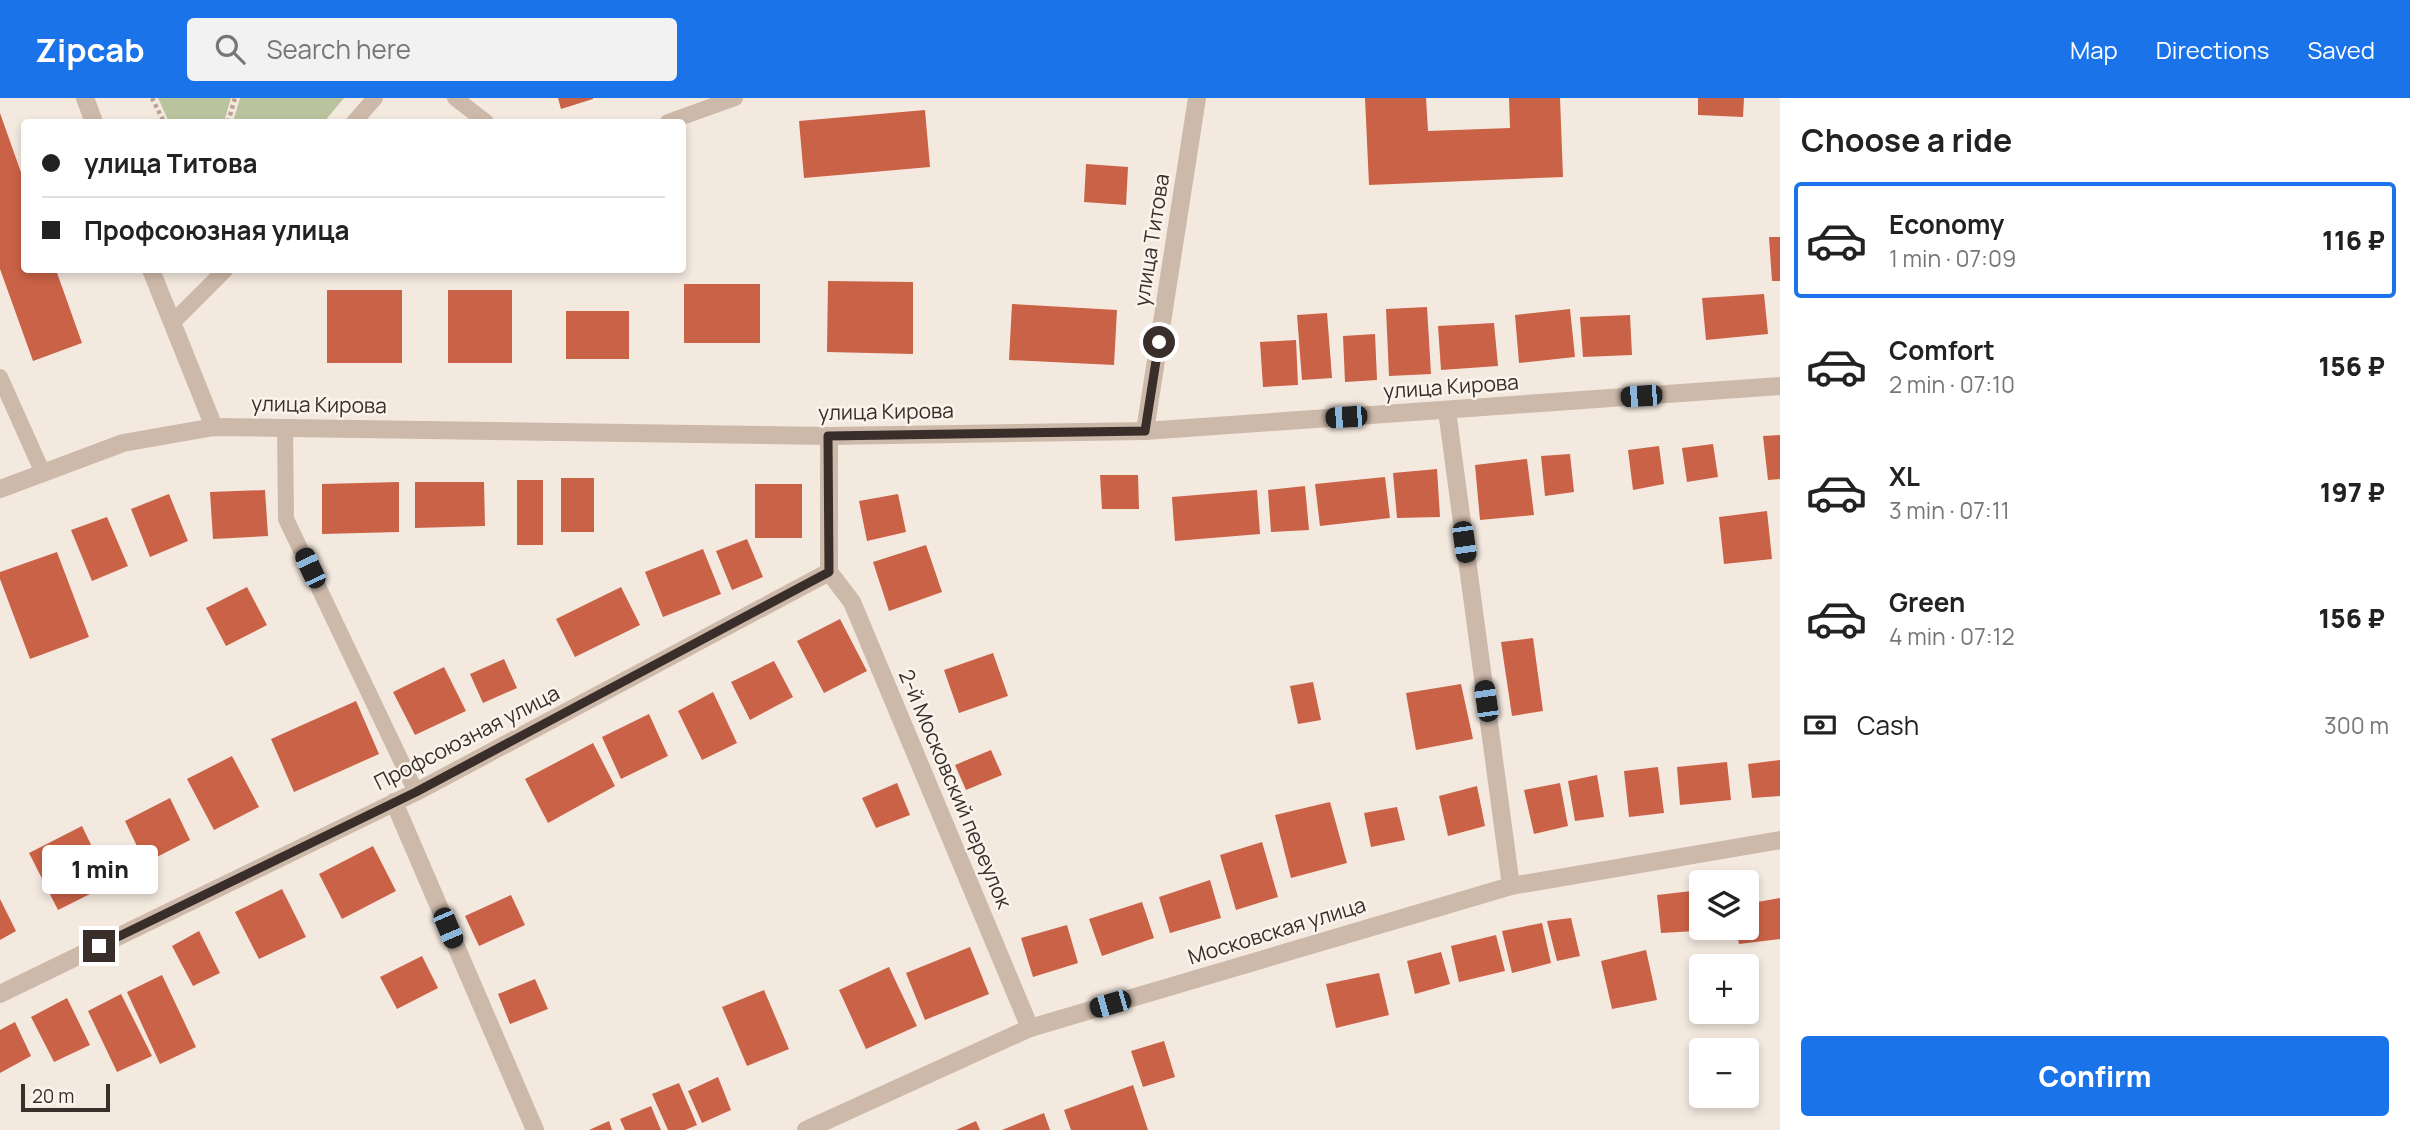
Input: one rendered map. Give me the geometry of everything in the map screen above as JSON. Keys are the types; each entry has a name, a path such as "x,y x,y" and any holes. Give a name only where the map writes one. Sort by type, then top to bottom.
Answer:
{"street":[{"path":"85,98 93,119"},
{"name":"улица Титова","path":"1145,431 1197,98"},
{"path":"152,273 214,427"},
{"name":"улица Кирова","path":"0,489 123,443 214,427 828,436 1145,431 1780,386"},
{"path":"1447,411 1511,886"},
{"path":"828,436 829,572"},
{"name":"Профсоюзная улица","path":"0,994 416,792 829,572"},
{"name":"2-й Московский переулок","path":"829,572 852,602 1030,1028"},
{"path":"394,802 535,1130"},
{"name":"Московская улица","path":"806,1130 1030,1028 1511,886 1780,839"}],"lane":[{"path":"357,119 375,98"},
{"path":"455,98 482,119"},
{"path":"676,119 735,98"},
{"path":"172,323 222,273"},
{"path":"0,377 43,473"},
{"path":"285,427 286,519 416,792"}],"path":[{"path":"152,98 162,119"},
{"path":"229,119 235,98"}],"green space":[{"path":"158,98 231,98 225,119 168,119"},
{"path":"240,98 344,98 326,119 234,119"}],"building":[{"path":"558,98 593,98 593,99 561,109"},
{"path":"1365,98 1426,98 1428,131 1510,128 1509,98 1560,98 1563,177 1369,185"},
{"path":"1698,98 1744,98 1743,117 1698,115"},
{"path":"925,110 930,167 804,178 799,121"},
{"path":"0,113 21,172 21,273 57,273 82,343 33,361 0,269"},
{"path":"1086,164 1128,167 1126,205 1084,202"},
{"path":"1769,237 1780,237 1780,281 1772,281"},
{"path":"828,281 913,282 913,354 827,352"},
{"path":"684,284 760,284 760,343 684,343"},
{"path":"327,290 402,290 402,363 327,363"},
{"path":"448,290 512,290 512,363 448,363"},
{"path":"1764,294 1768,334 1706,340 1702,298"},
{"path":"1012,304 1117,310 1114,365 1009,360"},
{"path":"1427,307 1431,374 1389,376 1386,309"},
{"path":"1570,309 1575,357 1519,363 1515,315"},
{"path":"566,311 629,311 629,359 566,359"},
{"path":"1327,313 1332,378 1302,380 1297,315"},
{"path":"1630,315 1632,355 1583,357 1580,317"},
{"path":"1494,323 1498,366 1441,370 1438,326"},
{"path":"1375,334 1377,380 1345,382 1343,336"},
{"path":"1296,340 1298,385 1263,387 1260,342"},
{"path":"1780,435 1780,479 1768,480 1763,436"},
{"path":"1713,444 1718,477 1687,482 1682,448"},
{"path":"1659,446 1664,484 1633,490 1628,450"},
{"path":"1570,454 1574,492 1545,496 1541,456"},
{"path":"1527,459 1534,515 1480,520 1475,465"},
{"path":"1437,469 1440,517 1397,518 1393,473"},
{"path":"1100,475 1138,475 1139,509 1102,509"},
{"path":"1385,477 1390,518 1320,526 1315,484"},
{"path":"561,478 594,478 594,532 561,532"},
{"path":"517,480 543,480 543,545 517,545"},
{"path":"399,482 399,532 322,534 322,484"},
{"path":"415,482 484,482 485,526 415,528"},
{"path":"755,484 802,484 802,538 755,538"},
{"path":"1305,486 1309,530 1271,532 1268,490"},
{"path":"265,490 268,536 213,539 210,492"},
{"path":"1257,490 1260,534 1175,541 1172,497"},
{"path":"169,494 188,541 150,557 131,509"},
{"path":"898,494 906,532 867,541 859,501"},
{"path":"1767,511 1772,559 1724,564 1719,517"},
{"path":"107,517 128,566 92,581 71,530"},
{"path":"747,539 763,577 732,590 716,551"},
{"path":"926,545 942,592 889,611 873,562"},
{"path":"703,549 721,594 663,617 645,572"},
{"path":"57,552 89,637 30,659 0,579 0,572"},
{"path":"247,587 267,625 226,646 206,608"},
{"path":"621,587 640,625 575,657 556,619"},
{"path":"840,619 867,671 824,693 797,641"},
{"path":"1533,638 1543,711 1512,716 1501,642"},
{"path":"993,653 1008,696 959,713 944,670"},
{"path":"504,659 517,688 483,703 470,674"},
{"path":"774,661 793,697 750,720 731,682"},
{"path":"444,667 466,711 415,735 393,692"},
{"path":"1313,682 1321,720 1298,724 1290,686"},
{"path":"1461,684 1473,739 1416,750 1406,693"},
{"path":"713,692 737,743 702,760 678,711"},
{"path":"356,701 379,754 294,792 271,739"},
{"path":"649,714 668,756 621,779 602,737"},
{"path":"593,743 615,786 548,823 525,779"},
{"path":"991,750 1002,775 966,790 955,765"},
{"path":"232,756 259,807 214,830 187,779"},
{"path":"1780,760 1780,796 1752,798 1748,764"},
{"path":"1727,762 1731,800 1680,805 1677,767"},
{"path":"1658,767 1664,813 1629,817 1624,771"},
{"path":"1597,775 1604,817 1575,821 1568,781"},
{"path":"897,783 910,815 876,828 862,798"},
{"path":"1560,783 1568,826 1534,834 1524,790"},
{"path":"1477,786 1485,826 1448,836 1439,796"},
{"path":"170,798 190,840 145,863 125,821"},
{"path":"1330,802 1347,863 1291,878 1275,815"},
{"path":"1397,807 1405,840 1371,847 1364,813"},
{"path":"82,826 110,884 58,910 29,853"},
{"path":"1262,842 1278,897 1236,910 1220,855"},
{"path":"373,846 396,891 342,919 319,874"},
{"path":"1210,880 1221,918 1170,933 1159,897"},
{"path":"282,889 306,937 259,959 235,912"},
{"path":"1689,891 1689,931 1661,933 1657,895"},
{"path":"511,895 525,925 479,946 465,916"},
{"path":"1780,898 1780,939 1739,944 1738,940 1759,940 1759,902"},
{"path":"0,899 16,931 0,940"},
{"path":"1142,902 1154,938 1102,956 1089,919"},
{"path":"1571,918 1580,956 1557,961 1547,921"},
{"path":"1542,923 1551,963 1512,973 1502,931"},
{"path":"1067,925 1078,963 1033,977 1021,938"},
{"path":"199,931 220,973 193,986 172,946"},
{"path":"1496,935 1505,971 1459,982 1451,946"},
{"path":"970,947 989,994 925,1020 906,973"},
{"path":"1646,950 1657,1000 1612,1009 1601,961"},
{"path":"1441,952 1450,984 1415,994 1407,961"},
{"path":"422,956 438,988 397,1009 380,977"},
{"path":"889,967 917,1026 866,1049 839,990"},
{"path":"1379,973 1389,1015 1336,1028 1326,984"},
{"path":"162,975 196,1047 160,1064 127,992"},
{"path":"535,979 548,1009 510,1024 498,994"},
{"path":"764,990 789,1049 747,1066 722,1007"},
{"path":"121,994 152,1056 117,1072 88,1011"},
{"path":"67,998 90,1045 54,1062 31,1017"},
{"path":"15,1022 31,1056 0,1073 0,1030"},
{"path":"1164,1041 1175,1077 1143,1087 1131,1051"},
{"path":"718,1077 731,1110 702,1123 688,1091"},
{"path":"679,1083 697,1125 685,1130 668,1130 652,1094"},
{"path":"1133,1085 1148,1130 1071,1130 1064,1110"},
{"path":"651,1106 661,1130 625,1130 620,1119"},
{"path":"1044,1113 1050,1130 1002,1130"},
{"path":"609,1121 612,1130 589,1130"},
{"path":"976,1121 980,1130 956,1130"}],"route":[{"path":"99,946 416,792 829,572 828,436 1145,431 1159,342"}]}
